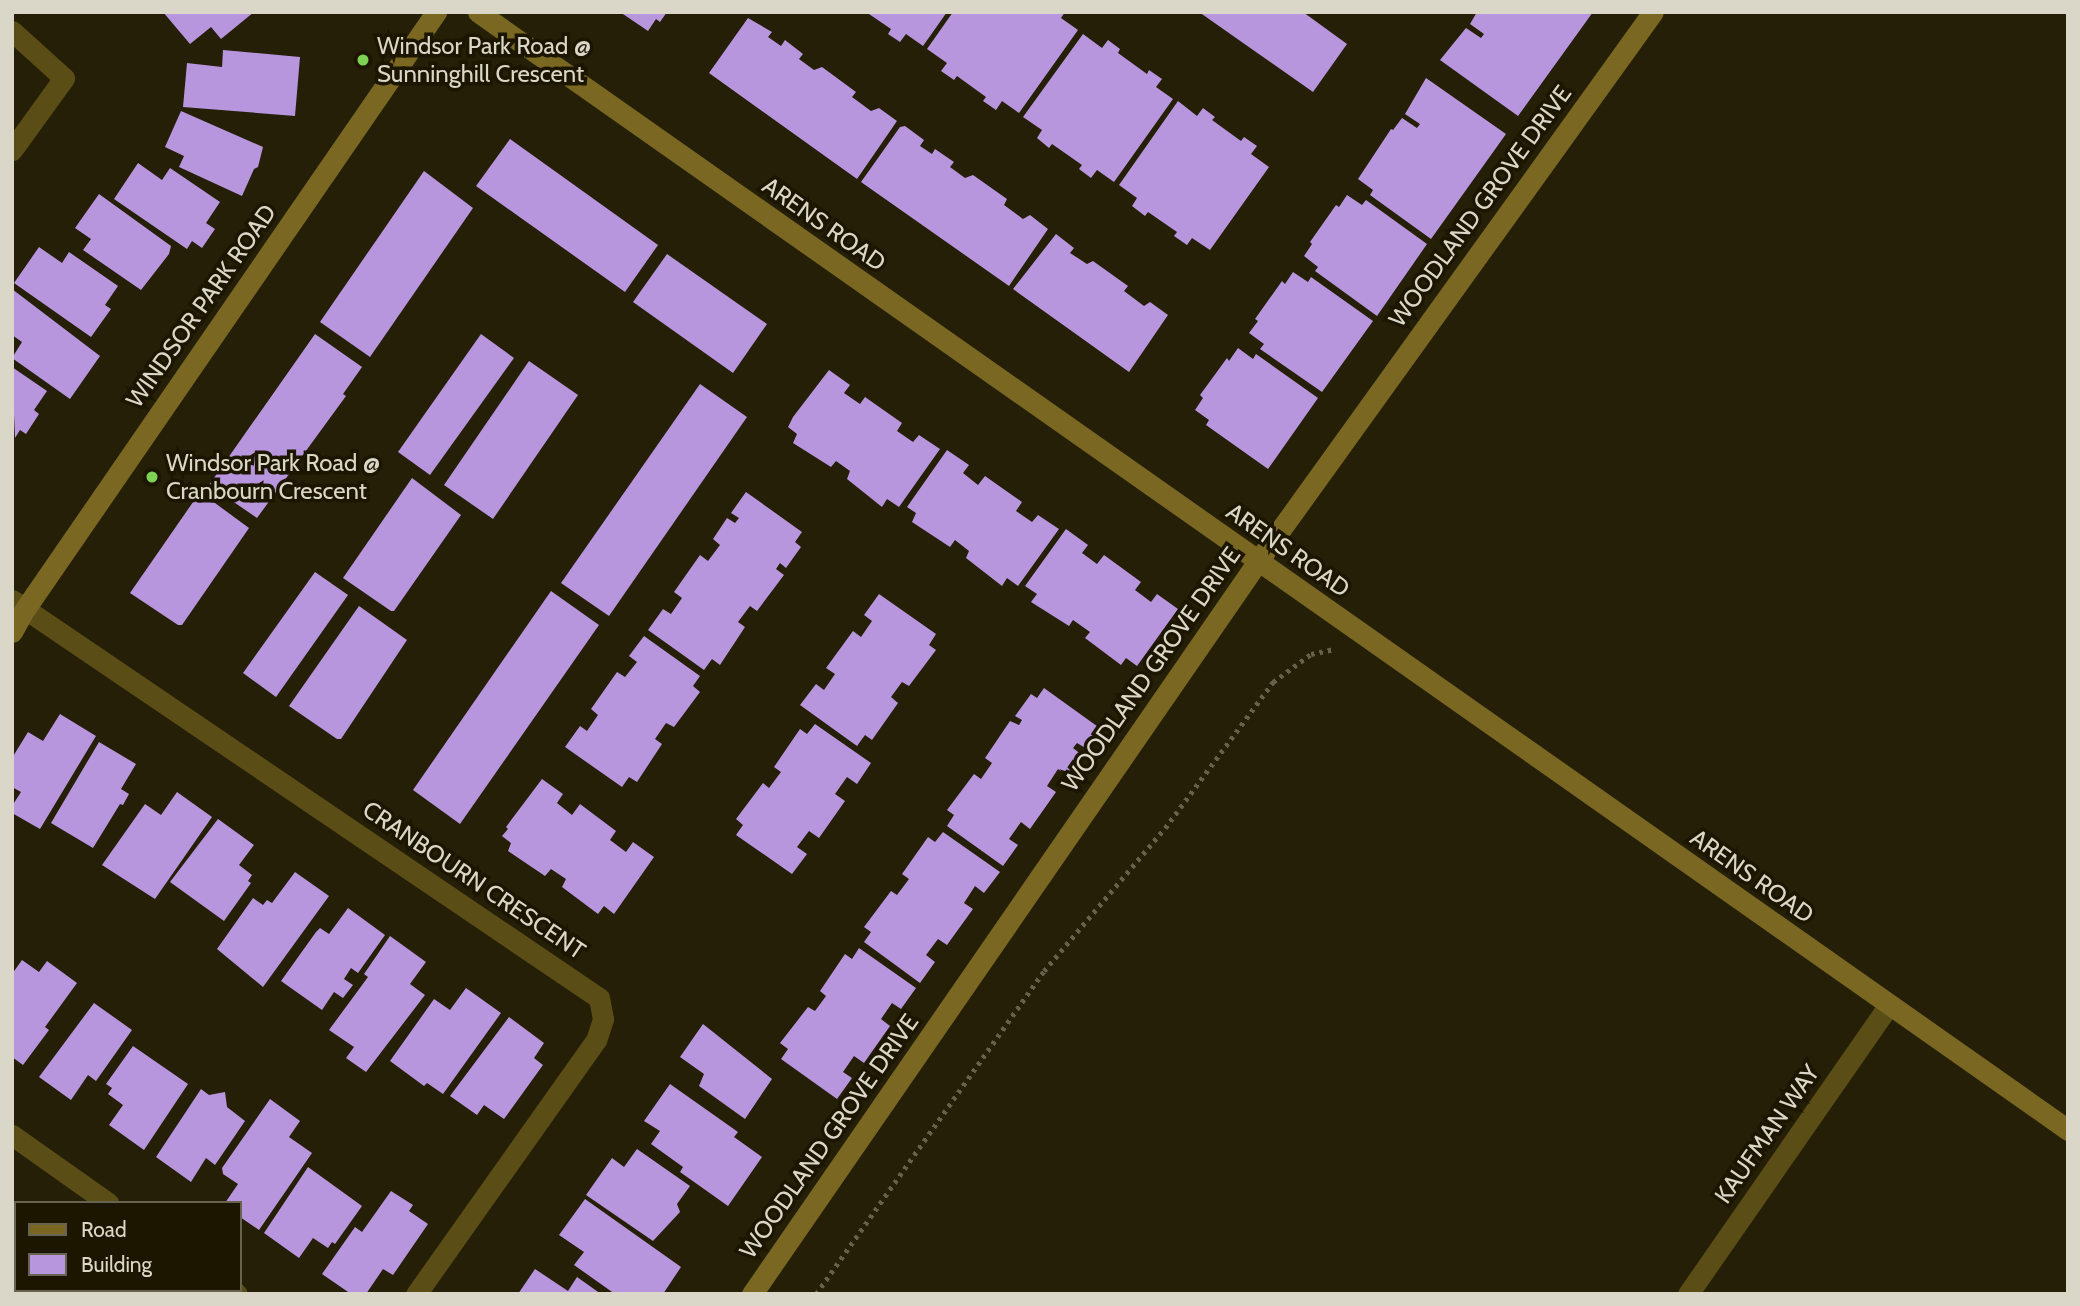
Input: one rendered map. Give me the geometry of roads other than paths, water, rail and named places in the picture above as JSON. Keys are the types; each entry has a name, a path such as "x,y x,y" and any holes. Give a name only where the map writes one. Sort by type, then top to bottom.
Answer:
{"street":[{"name":"WINDSOR PARK ROAD","path":"12,632 18,604 436,12"},
{"name":"ARENS ROAD","path":"478,12 2068,1130"},
{"name":"WOODLAND GROVE DRIVE","path":"752,1294 1258,561 1653,12"},
{"path":"12,31 64,78 12,150"},
{"name":"CRANBOURN CRESCENT","path":"18,604 599,998 603,1019 596,1040 416,1294"},
{"name":"KAUFMAN WAY","path":"1688,1294 1889,1005"},
{"path":"12,1135 105,1201"}],"place":[{"name":"Windsor Park Road @ Sunninghill Crescent","path":"363,60"},
{"name":"Windsor Park Road @ Cranbourn Crescent","path":"152,477"}]}
